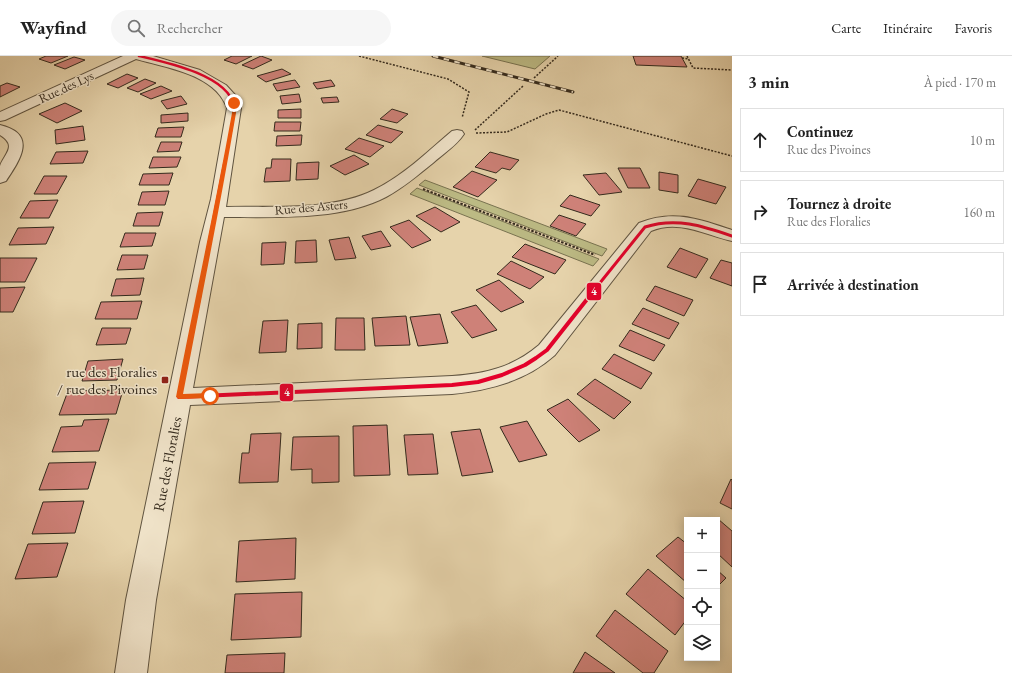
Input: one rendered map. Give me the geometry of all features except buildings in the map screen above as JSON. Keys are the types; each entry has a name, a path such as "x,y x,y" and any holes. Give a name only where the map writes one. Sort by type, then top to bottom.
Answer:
{"street":[{"name":"Rue des Lys","path":"0,118 133,56"},
{"name":"Rue des Floralies","path":"132,673 141,600 234,113 232,99 222,86 201,76 139,56"},
{"path":"0,129 16,140 17,147 14,155 0,178"},
{"name":"Rue des Asters","path":"216,212 344,206 368,198 402,180 463,129"},
{"path":"179,397 452,385 484,382 499,378 527,366 538,359 547,350 645,227 656,222 677,221 700,226 732,236"}],"path":[{"path":"359,56 448,79 469,92 463,129"},
{"path":"534,78 558,56"},
{"path":"688,56 693,68 732,70"},
{"path":"682,58 689,59"},
{"path":"463,129 523,86"},
{"path":"474,133 505,133 515,130 549,111 559,110 732,156"},
{"path":"418,187 600,257"}],"shaded area":[{"path":"482,56 550,56 535,69"},
{"path":"425,180 607,249 602,256 419,185"},
{"path":"417,188 599,259 593,266 410,194"}],"railway":[{"path":"433,56 573,92"}],"transit line":[{"name":"4","path":"139,56 175,65 212,81 222,88 229,96 232,100 234,108 215,217 179,397 452,385 490,379 514,371 547,350 645,227 667,222 689,223 732,236"}],"place":[{"name":"rue des Floralies / rue des Pivoines","path":"165,380"}],"route":[{"path":"210,396 179,397 209,242 219,199 234,113 234,103"}]}
